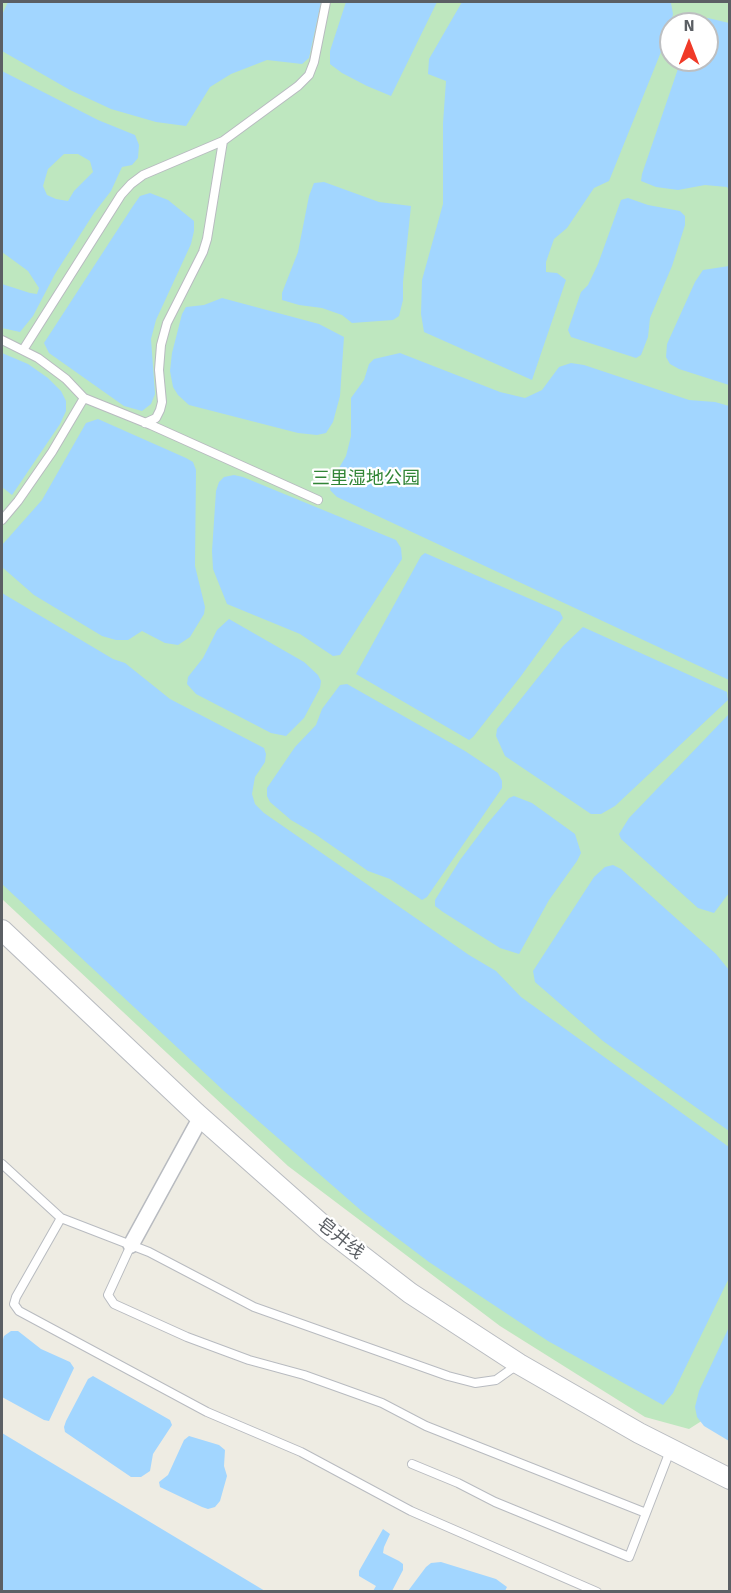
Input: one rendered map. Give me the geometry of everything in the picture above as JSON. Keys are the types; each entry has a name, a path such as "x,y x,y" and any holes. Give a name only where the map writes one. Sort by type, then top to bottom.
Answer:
{"street":[{"name":"皂井线","path":"2,930 201,1117 327,1229 410,1293 519,1364 639,1433 729,1479"},
{"path":"131,1245 201,1117"}],"lane":[{"path":"23,350 131,184 142,175 223,141 298,86 309,75 314,62 326,2"},
{"path":"145,423 156,418 160,410 162,402 159,370 161,345 167,323 203,252 207,239 223,141"},
{"path":"2,340 38,358 66,379 84,398 318,500"},
{"path":"2,520 52,452 84,398"},
{"path":"2,1164 61,1218 149,1252 254,1307 448,1376 475,1383 496,1380 519,1364"},
{"path":"61,1218 15,1298 14,1304 19,1311 207,1412 301,1452 411,1511 597,1592"},
{"path":"131,1245 108,1295 114,1304 187,1337 249,1360 304,1375 382,1403 426,1426 646,1513"},
{"path":"412,1464 458,1483 495,1502 629,1557 671,1449"}],"green space":[{"name":"三里湿地公园","path":"2,2 729,2 730,1376 711,1415 689,1429 645,1417 500,1326 288,1166 2,899"}],"water":[{"path":"8,2 321,2 309,58 302,64 267,60 231,74 210,87 186,126 156,122 111,109 70,90 2,51 2,15"},
{"path":"346,2 437,2 391,96 342,73 330,64 330,51"},
{"path":"462,2 671,3 673,12 659,12 659,57 609,181 594,188 567,228 554,239 546,262 546,272 557,273 566,280 532,380 424,332 421,314 422,280 443,204 443,123 446,81 428,74 429,59"},
{"path":"719,21 729,23 729,190 727,187 705,185 678,190 656,187 641,181 677,72 719,72"},
{"path":"2,71 98,120 135,135 139,145 138,158 132,165 122,167 111,191 94,213 55,274 33,316 20,332 2,328 2,284 37,294 39,288 28,271 2,252","holes":["64,154 78,154 90,161 93,172 74,191 68,201 47,195 43,186 48,169"]},
{"path":"324,182 379,202 411,206 403,300 399,316 393,320 352,323 342,315 322,308 282,300 282,293 298,252 309,196 314,183"},
{"path":"150,193 168,200 194,221 194,231 191,244 156,320 151,339 155,394 151,404 142,411 124,406 49,353 44,343 140,196"},
{"path":"628,198 648,205 680,211 685,216 685,225 672,266 650,318 648,337 641,355 636,358 571,337 568,330 581,292 588,285 598,264 621,200"},
{"path":"730,266 729,385 679,369 670,364 666,357 667,344 695,282 703,270"},
{"path":"222,298 319,324 344,337 340,396 333,422 326,433 317,435 298,433 189,405 178,395 173,387 170,371 182,314 186,307 204,305"},
{"path":"2,353 28,364 48,378 61,391 66,401 66,411 60,424 12,495 2,487"},
{"path":"400,353 500,392 525,398 542,390 559,367 571,363 584,365 689,400 715,402 729,406 729,680 337,497 330,490 332,480 346,456 351,436 351,398 364,380 369,364 374,359"},
{"path":"98,419 186,458 193,462 196,470 195,566 205,607 204,614 190,637 178,645 165,643 142,631 128,640 116,640 102,636 34,595 2,567 2,545 42,500 86,423"},
{"path":"234,475 396,540 401,548 402,559 340,655 333,656 300,634 227,604 213,569 212,551 216,491 219,482 224,477"},
{"path":"425,553 560,612 563,618 521,676 469,740 356,674 421,556"},
{"path":"2,593 113,659 125,663 170,699 264,748 265,762 255,777 252,794 255,804 264,813 469,955 496,971 521,997 729,1147 729,1278 673,1393 663,1405 548,1341 429,1262 364,1213 224,1091 2,884"},
{"path":"229,619 304,662 321,681 320,688 304,718 286,736 271,733 196,694 187,684 188,677 203,658 217,630"},
{"path":"583,627 727,692 728,700 615,806 601,814 591,814 505,756 496,736 497,729 563,646"},
{"path":"347,684 465,751 498,773 502,781 502,788 427,897 422,900 390,879 368,871 291,820 270,802 267,796 267,788 295,747 316,725 322,709 340,685"},
{"path":"729,714 729,893 714,913 698,908 621,839 619,834 629,818"},
{"path":"514,796 532,803 575,834 581,853 549,900 519,954 500,948 435,906 435,900 460,860 487,824 509,798"},
{"path":"613,865 621,869 716,954 729,970 729,1131 603,1041 535,982 533,971 594,877 605,867"},
{"path":"729,1327 729,1441 704,1426 697,1417 695,1407 699,1391"},
{"path":"11,1331 18,1331 41,1349 70,1362 74,1368 49,1421 2,1397 2,1343 4,1336"},
{"path":"93,1376 170,1420 172,1425 153,1454 150,1471 141,1477 131,1477 65,1432 66,1421 88,1379"},
{"path":"2,1433 265,1591 2,1591"},
{"path":"189,1436 219,1445 225,1450 224,1466 227,1476 220,1501 215,1507 208,1509 202,1507 160,1487 159,1482 168,1475 184,1440"},
{"path":"383,1529 390,1534 383,1553 403,1564 403,1570 392,1591 373,1591 376,1586 359,1576 359,1571"},
{"path":"441,1562 496,1579 507,1587 505,1591 408,1591 426,1567 431,1563"}]}
